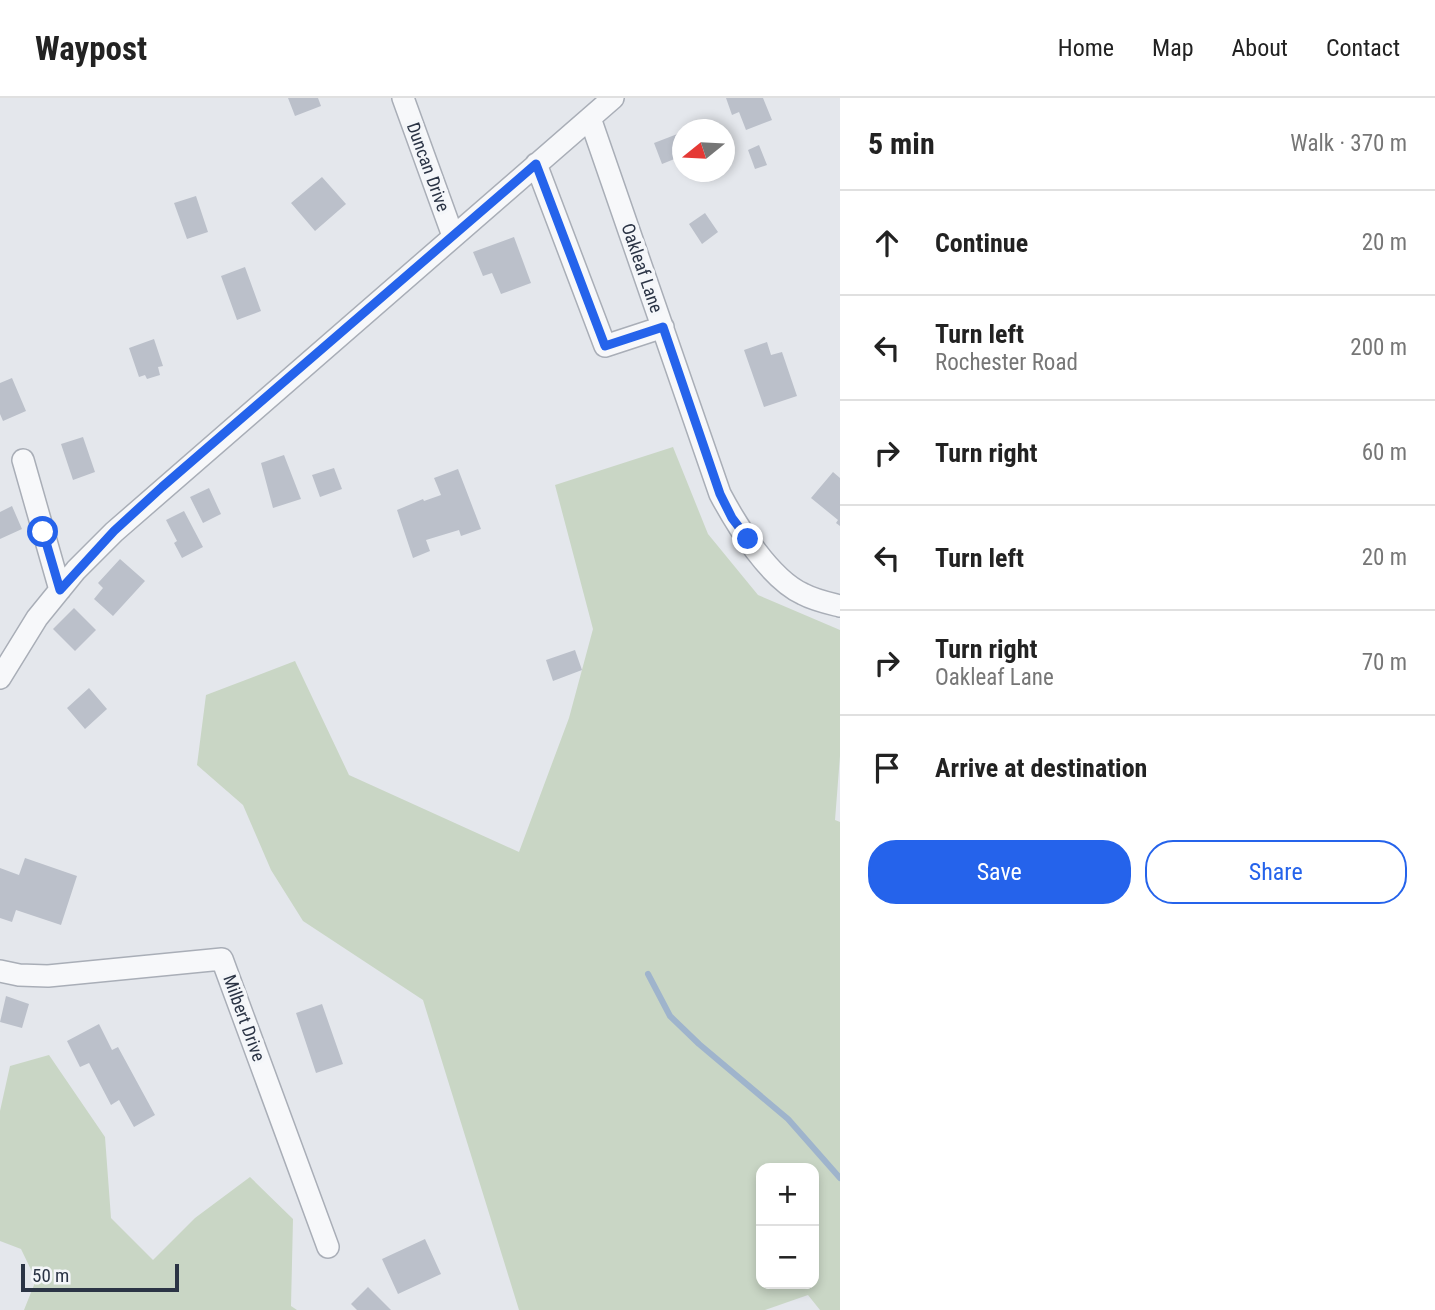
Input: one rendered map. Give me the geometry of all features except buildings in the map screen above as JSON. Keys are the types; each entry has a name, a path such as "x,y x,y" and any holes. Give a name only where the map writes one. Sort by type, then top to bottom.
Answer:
{"street":[{"name":"Duncan Drive","path":"403,98 453,236"},
{"path":"0,678 37,618 114,531 613,98"},
{"name":"Oakleaf Lane","path":"590,118 720,494 732,518 781,579 802,594 840,606"},
{"path":"536,164 605,346 663,327"},
{"path":"23,460 60,590"},
{"name":"Milbert Drive","path":"0,971 48,976 222,959 328,1247"}],"green space":[{"path":"673,447 708,534 758,595 840,630 840,756 835,820 840,822 840,1310 820,1310 808,1295 765,1310 519,1310 423,1000 303,921 271,870 243,805 197,765 206,695 295,661 349,775 519,852 569,718 593,629 555,485"},
{"path":"49,1055 105,1137 111,1218 153,1260 195,1218 250,1177 293,1219 291,1306 297,1310 24,1310 36,1280 21,1249 0,1241 0,1111 10,1066"}],"waterway":[{"path":"648,974 670,1016 788,1119 840,1178"}],"route":[{"path":"43,532 60,590 114,531 162,487 536,164 605,346 663,327 720,494 732,518 748,539"}]}
